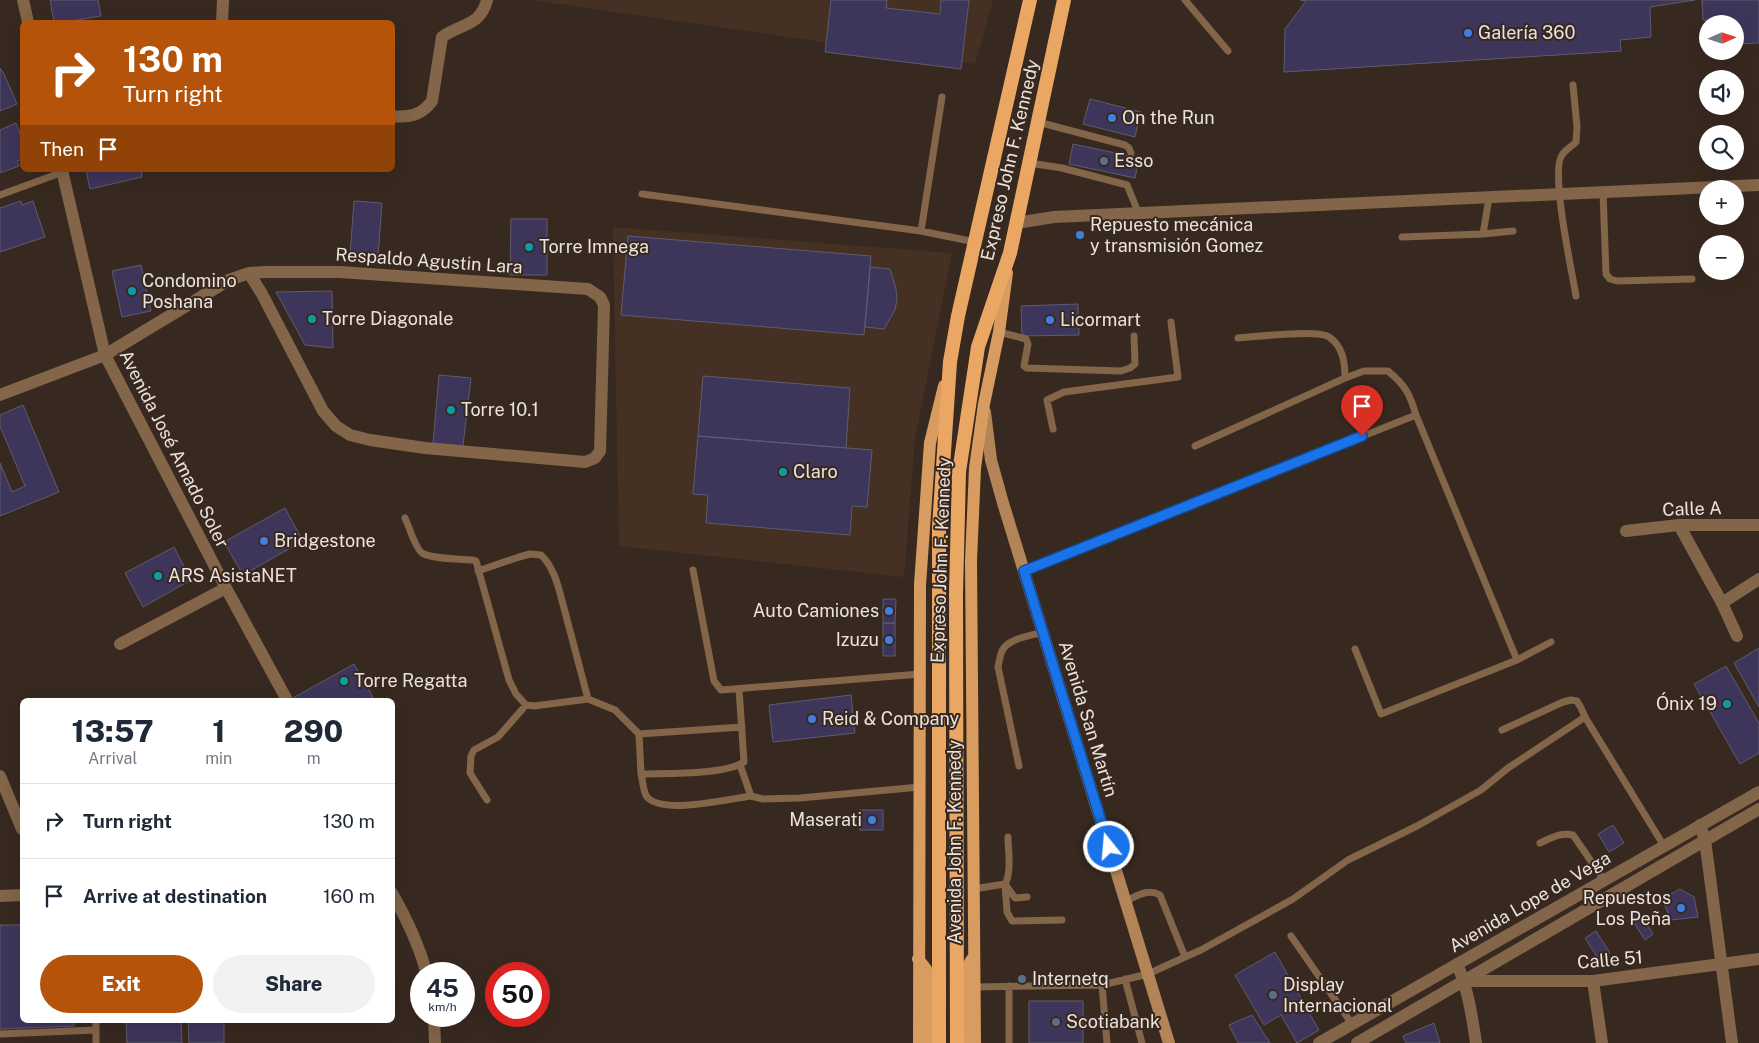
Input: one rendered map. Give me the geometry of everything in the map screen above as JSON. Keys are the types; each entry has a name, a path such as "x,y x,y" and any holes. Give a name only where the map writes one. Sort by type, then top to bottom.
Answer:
{"highway":[{"name":"Expreso John F. Kennedy","path":"939,1043 939,527 950,362 958,316 1030,0"},
{"name":"Expreso John F. Kennedy","path":"957,1043 956,593 959,472 978,347 1010,253 1064,0"}],"main road":[{"name":"Avenida John F. Kennedy","path":"975,1043 971,560 975,468 984,404 999,332 1010,253"},
{"name":"Avenida John F. Kennedy","path":"919,1043 920,585 930,443 950,362"},
{"name":"Avenida San Martín","path":"984,404 991,460 1169,1043"},
{"path":"964,1043 965,977 968,964 974,957"},
{"path":"918,959 926,969 929,982 929,1043"}],"street":[{"path":"23,0 28,20"},
{"path":"222,20 223,0"},
{"path":"395,117 402,118 413,116 426,110 432,101 442,37 450,31 476,20 485,9 487,0"},
{"name":"Avenida José Amado Soler","path":"63,172 105,355 226,588 286,698"},
{"path":"1016,223 1054,217 1759,185"},
{"name":"Respaldo Agustin Lara","path":"340,272 588,289 600,297 604,305 600,451 595,458 585,462 425,448 370,440 350,435 336,426 323,411 262,294 249,273 340,272"},
{"path":"0,395 105,355 229,280 249,273"},
{"name":"Calle A","path":"1626,531 1679,525 1759,524"},
{"path":"1679,525 1722,603 1737,636"},
{"path":"1722,603 1759,579"},
{"path":"120,644 226,588"},
{"path":"0,776 20,824"},
{"name":"Avenida Lope de Vega","path":"1319,1043 1759,792"},
{"name":"Avenida Lope de Vega","path":"1356,1043 1759,809"},
{"path":"1700,825 1705,840 1732,1043"},
{"path":"0,896 20,895"},
{"path":"395,898 410,924 424,962"},
{"name":"Calle 51","path":"1464,981 1593,981 1759,959"},
{"path":"1457,964 1464,981 1473,1019 1476,1043"},
{"path":"1593,981 1602,1043"},
{"path":"434,1027 435,1043"}],"lane":[{"path":"1185,0 1228,51"},
{"path":"1573,85 1577,127 1576,142 1561,156 1559,194 1576,296"},
{"path":"920,231 942,97"},
{"path":"1038,122 1125,145 1131,153"},
{"path":"1028,163 1062,168 1127,185 1139,214"},
{"path":"0,195 60,172"},
{"path":"1603,192 1606,274 1610,279 1617,281 1692,279"},
{"path":"642,194 920,231 975,242"},
{"path":"1483,234 1489,198"},
{"path":"1402,237 1513,231"},
{"path":"1053,428 1047,400 1064,392 1178,377 1171,322"},
{"path":"999,332 1026,340 1028,344 1024,366 1027,368 1092,370 1121,370 1130,368 1135,364 1134,336"},
{"path":"1238,338 1312,333 1328,335 1341,352 1345,365 1345,378"},
{"path":"1194,446 1345,378 1364,372 1388,371 1402,382 1411,398 1416,415 1517,660"},
{"path":"1024,571 1416,415"},
{"path":"405,518 423,554 473,560 476,562 510,680 516,694 526,705 534,706 588,699 615,710 638,734 641,774 646,796 656,804 679,806 751,796 763,800 920,788"},
{"path":"478,571 530,554 541,554 546,560 559,590 588,699"},
{"path":"693,570 714,681 721,690 920,674"},
{"path":"1019,766 998,668 1006,645 1043,632"},
{"path":"1355,650 1381,714 1517,660 1552,642"},
{"path":"641,774 721,770 736,768 744,762 739,689"},
{"path":"1502,730 1563,702 1576,701 1664,846"},
{"path":"487,800 470,773 471,756 474,750 498,738 526,705"},
{"path":"976,987 1102,985 1148,974 1201,950 1293,899 1348,860 1417,826 1481,790 1508,768 1584,717"},
{"path":"638,734 742,727"},
{"path":"740,765 751,796"},
{"path":"1540,843 1559,835 1568,834 1574,836 1604,880"},
{"path":"1008,837 1008,880 1005,884 1007,912 1012,921 1062,920"},
{"path":"973,889 1005,884"},
{"path":"1005,884 1016,898 1027,897"},
{"path":"1126,901 1148,892 1154,891 1160,895 1186,957"},
{"path":"1291,936 1352,1024"},
{"path":"1125,979 1142,1043"},
{"path":"1102,985 1107,1043"},
{"path":"1009,1043 1010,986"},
{"path":"96,1023 96,1043"},
{"path":"0,1034 96,1030"}],"shaded area":[{"path":"532,0 993,0 975,64"},
{"path":"613,227 952,253 915,439 904,577 619,546"}],"building":[{"path":"50,0 98,0 101,16 78,20 54,20"},
{"path":"831,0 887,0 886,8 940,14 941,0 969,0 961,69 825,52"},
{"name":"Galería 360","path":"1300,0 1695,0 1650,7 1651,37 1620,40 1621,51 1284,72 1285,29 1306,1"},
{"path":"1702,0 1759,0 1759,43 1744,44 1744,15 1703,15"},
{"path":"0,68 17,104 0,111"},
{"name":"On the Run","path":"1090,99 1141,112 1135,137 1083,124"},
{"path":"16,123 20,134 20,160 17,161 19,166 0,173 0,130"},
{"name":"Esso","path":"1073,144 1139,158 1135,178 1069,164"},
{"path":"86,172 141,172 142,177 90,189"},
{"path":"21,201 22,205 33,201 45,237 0,252 0,208"},
{"path":"354,201 382,203 378,257 350,255"},
{"name":"Torre Imnega","path":"511,219 547,219 547,275 510,275"},
{"path":"628,236 871,256 864,335 621,315"},
{"name":"Condomino Poshana","path":"141,265 151,311 122,317 112,271"},
{"path":"870,267 890,269 896,289 895,310 884,329 865,327"},
{"name":"Torre Diagonale","path":"332,291 333,348 305,345 276,292"},
{"name":"Licormart","path":"1078,304 1079,335 1022,336 1021,306"},
{"name":"Torre 10.1","path":"439,375 471,378 463,446 433,443"},
{"name":"Claro","path":"703,376 850,388 846,448 698,436"},
{"path":"23,405 59,492 0,516 0,463 12,492 25,486 0,426 0,415"},
{"name":"Claro","path":"698,436 872,450 867,507 852,506 850,535 706,523 708,495 693,494"},
{"name":"Bridgestone","path":"285,508 303,541 243,575 224,542"},
{"name":"ARS AsistaNET","path":"174,547 191,580 143,607 125,573"},
{"name":"Auto Camiones","path":"883,599 896,599 895,623 883,623"},
{"name":"Izuzu","path":"883,623 895,623 895,656 883,656"},
{"path":"1759,648 1759,707 1734,663"},
{"name":"Torre Regatta","path":"354,664 373,697 371,698 293,698"},
{"name":"Ónix 19","path":"1726,666 1759,723 1759,753 1740,764 1694,684"},
{"name":"Reid & Company","path":"851,695 855,733 773,742 769,705"},
{"name":"Maserati","path":"860,810 883,810 883,830 860,830"},
{"path":"1613,825 1624,843 1609,852 1598,834"},
{"name":"Repuestos Los Peña","path":"1680,889 1694,897 1698,917 1671,920 1662,899"},
{"path":"1638,910 1653,934 1645,940 1629,915"},
{"path":"0,925 20,925 20,1023 74,1023 74,1026 0,1029"},
{"path":"1596,931 1610,953 1599,960 1585,938"},
{"name":"Display Internacional","path":"1275,952 1319,1030 1297,1043 1281,1015 1264,1025 1235,975"},
{"name":"Scotiabank","path":"1029,1001 1083,1001 1083,1043 1029,1043"},
{"path":"1252,1015 1270,1043 1238,1043 1229,1025"},
{"path":"126,1023 181,1023 182,1043 127,1043"},
{"path":"188,1023 224,1023 224,1043 189,1043"},
{"path":"1434,1023 1440,1043 1406,1043 1403,1036"}],"place":[{"name":"Galería 360","path":"1468,33"},
{"name":"On the Run","path":"1112,118"},
{"name":"Esso","path":"1104,161"},
{"name":"Repuesto mecánica y transmisión Gomez","path":"1080,235"},
{"name":"Torre Imnega","path":"529,247"},
{"name":"Condomino Poshana","path":"132,291"},
{"name":"Torre Diagonale","path":"312,319"},
{"name":"Licormart","path":"1050,320"},
{"name":"Torre 10.1","path":"451,410"},
{"name":"Claro","path":"783,472"},
{"name":"Bridgestone","path":"264,541"},
{"name":"ARS AsistaNET","path":"158,576"},
{"name":"Auto Camiones","path":"889,611"},
{"name":"Izuzu","path":"889,640"},
{"name":"Torre Regatta","path":"344,681"},
{"name":"Ónix 19","path":"1727,704"},
{"name":"Reid & Company","path":"812,719"},
{"name":"Maserati","path":"872,820"},
{"name":"Repuestos Los Peña","path":"1681,908"},
{"name":"Internetq","path":"1022,979"},
{"name":"Display Internacional","path":"1273,995"},
{"name":"Scotiabank","path":"1056,1022"}],"route":[{"path":"1109,847 1024,571 1362,436"}]}
